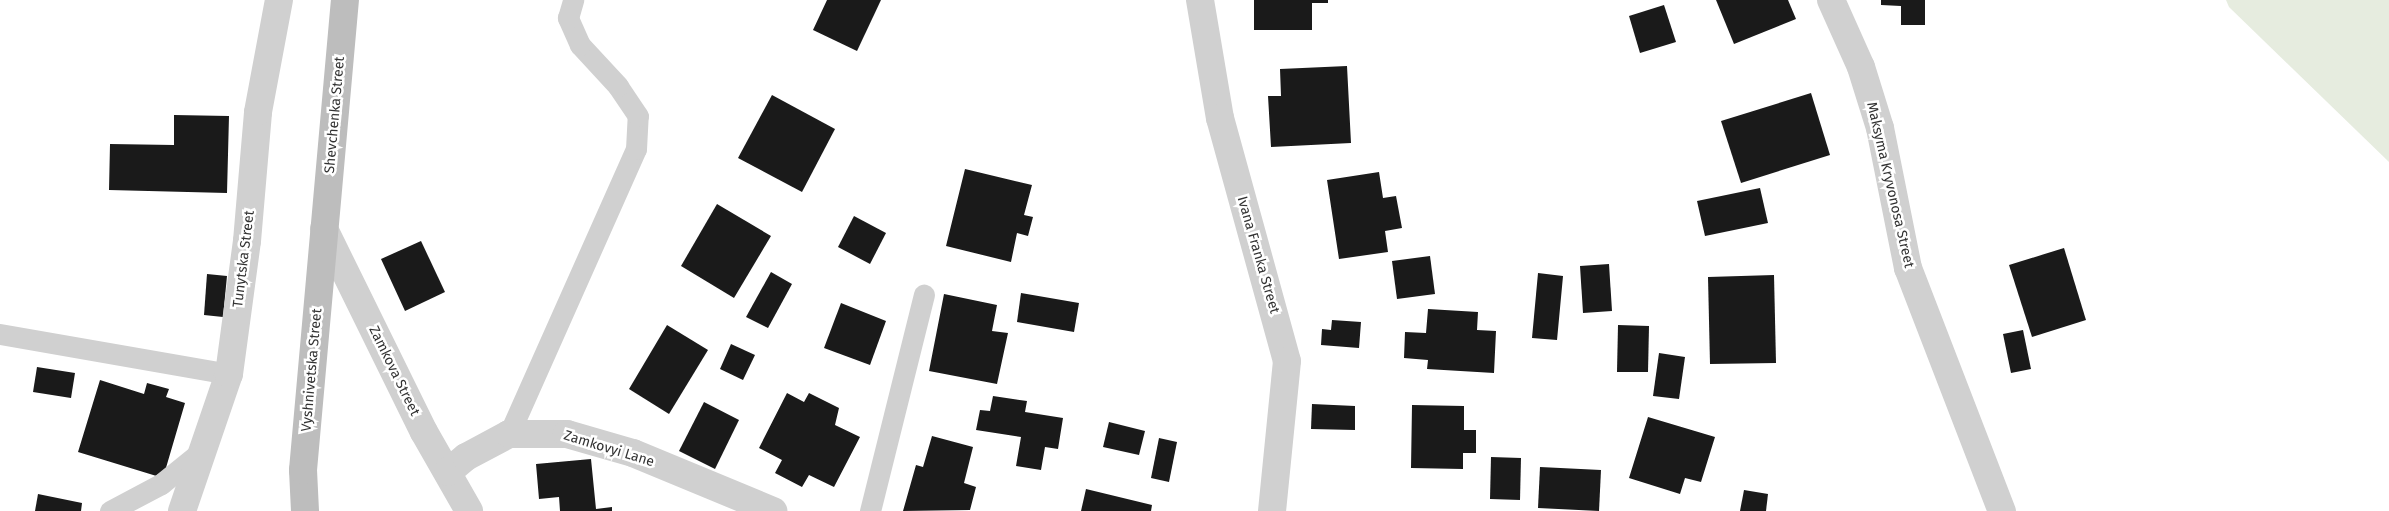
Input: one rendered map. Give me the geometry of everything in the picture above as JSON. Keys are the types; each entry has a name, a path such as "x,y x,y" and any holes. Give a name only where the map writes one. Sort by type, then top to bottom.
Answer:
{"main road":[{"name":"Shevchenka Street","path":"324,229 345,0"},
{"name":"Vyshnivetska Street","path":"305,511 302,470 324,229"}],"street":[{"name":"Tunytska Street","path":"182,511 230,374 248,241 258,112 279,0"},
{"name":"Ivana Franka Street","path":"1200,0 1220,118 1288,361 1272,511"},
{"name":"Maksyma Kryvonosa Street","path":"1831,0 1861,67 1880,128 1908,268 2002,511"},
{"name":"Zamkova Street","path":"324,229 424,432 469,511"},
{"name":"Zamkovyi Lane","path":"448,472 466,457 509,434 566,434 633,454 772,511"}],"lane":[{"path":"509,434 636,149 638,116 618,86 580,46 568,18 573,0"},
{"path":"870,511 924,294"},
{"path":"0,334 230,374"},
{"path":"110,511 161,484 204,449"}],"shaded area":[{"path":"2226,0 2389,0 2389,162 2229,7"}],"building":[{"path":"827,0 881,0 857,51 813,30"},
{"path":"1254,0 1328,0 1328,3 1312,3 1312,30 1254,30"},
{"path":"1716,0 1788,0 1796,19 1734,44"},
{"path":"1881,0 1925,0 1925,25 1901,25 1901,6 1881,5"},
{"path":"1664,5 1676,42 1640,53 1629,16"},
{"path":"1347,66 1351,143 1271,147 1268,96 1281,96 1280,69"},
{"path":"1811,93 1830,155 1741,183 1721,121"},
{"path":"772,95 835,129 802,192 738,158"},
{"path":"174,115 229,116 227,193 109,190 110,144 174,145"},
{"path":"965,169 1032,185 1024,215 1033,217 1028,236 1017,233 1011,262 946,246"},
{"path":"1379,172 1383,198 1396,196 1402,228 1385,231 1388,252 1339,259 1327,180"},
{"path":"1760,188 1768,223 1705,236 1697,201"},
{"path":"717,204 771,236 734,298 681,266"},
{"path":"854,216 886,233 870,264 838,247"},
{"path":"421,241 445,292 405,311 381,259"},
{"path":"2064,248 2086,320 2032,337 2009,265"},
{"path":"1430,256 1435,294 1397,299 1392,261"},
{"path":"1609,264 1612,311 1583,313 1580,266"},
{"path":"771,272 792,284 768,328 746,317"},
{"path":"1538,273 1563,276 1557,340 1532,338"},
{"path":"207,274 227,276 223,317 204,315"},
{"path":"1774,275 1776,363 1710,364 1708,277"},
{"path":"1021,293 1079,303 1074,332 1017,322"},
{"path":"944,294 997,305 992,331 1008,333 997,384 929,371"},
{"path":"841,303 886,321 870,365 824,348"},
{"path":"1428,309 1478,312 1477,330 1496,331 1494,373 1427,369 1428,360 1404,358 1405,332 1426,333"},
{"path":"1332,320 1361,322 1359,348 1321,345 1322,329 1331,330"},
{"path":"667,325 708,350 669,414 629,389"},
{"path":"1618,325 1649,326 1648,372 1617,372"},
{"path":"2023,330 2031,369 2011,373 2003,334"},
{"path":"731,344 755,355 743,380 720,369"},
{"path":"1659,353 1685,357 1679,399 1653,396"},
{"path":"37,367 75,373 71,398 33,392"},
{"path":"100,380 144,394 147,383 169,389 166,397 185,403 163,478 78,452"},
{"path":"787,393 804,402 809,393 839,408 835,425 860,437 834,487 809,475 802,487 775,473 782,460 759,448"},
{"path":"993,396 1027,401 1025,412 1063,418 1058,449 1045,447 1041,470 1016,466 1021,437 976,430 980,410 990,411"},
{"path":"704,402 739,420 715,469 679,451"},
{"path":"1312,404 1355,406 1355,430 1311,429"},
{"path":"1412,405 1464,406 1464,430 1476,430 1476,453 1463,453 1463,469 1411,468"},
{"path":"1648,417 1715,437 1701,482 1685,478 1680,494 1629,478"},
{"path":"1109,422 1145,431 1139,455 1103,447"},
{"path":"932,436 973,447 964,483 976,487 970,510 903,511 916,465 923,467"},
{"path":"1159,438 1177,442 1169,482 1151,478"},
{"path":"1491,457 1521,458 1520,500 1490,499"},
{"path":"591,459 596,509 612,507 612,511 560,511 559,497 539,499 536,464"},
{"path":"1540,467 1601,470 1599,511 1538,508"},
{"path":"1086,489 1152,505 1151,511 1081,511"},
{"path":"1744,490 1768,494 1766,511 1740,511"},
{"path":"38,494 82,503 81,511 35,511"}]}
